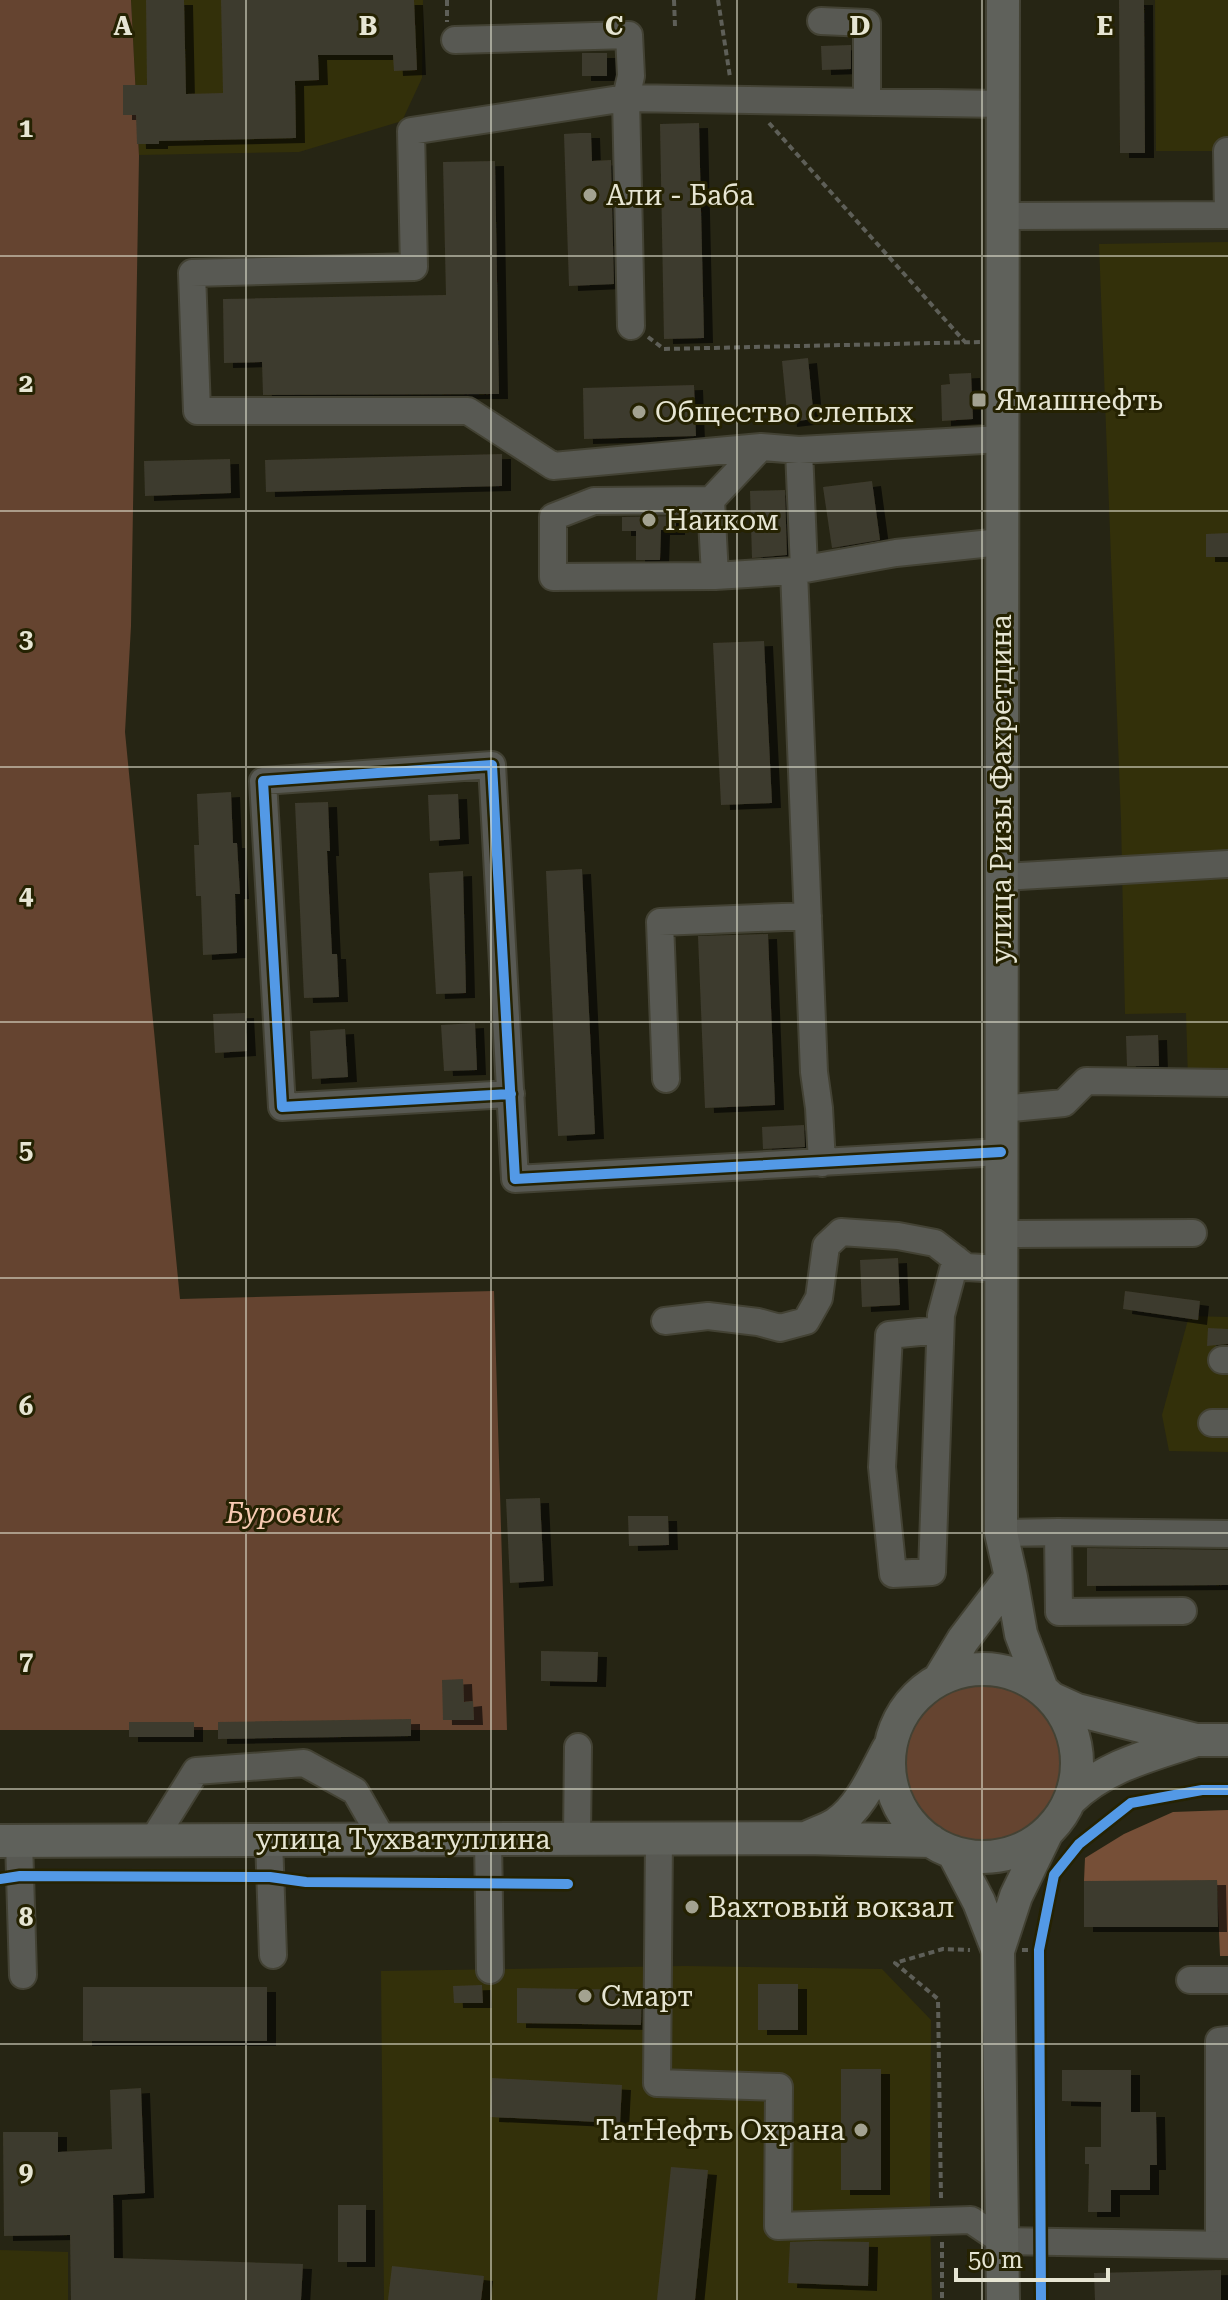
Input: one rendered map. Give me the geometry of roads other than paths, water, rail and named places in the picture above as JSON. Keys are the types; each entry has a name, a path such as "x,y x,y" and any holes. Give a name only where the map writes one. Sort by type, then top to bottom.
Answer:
{"main road":[{"name":"улица Ризы Фахретдина","path":"1003,0 1001,1533 1021,1634 1047,1693"},
{"path":"940,1678 963,1640 1011,1577"},
{"path":"805,1838 835,1825 854,1808 890,1746 896,1725 907,1706 922,1690 940,1678 965,1670 992,1668 1018,1674 1077,1710 1196,1740 1228,1740"},
{"path":"890,1746 890,1779 901,1810 914,1827 942,1846 969,1856 1002,1855 1033,1843 1047,1832 1070,1800 1077,1774 1077,1747 1069,1721 1047,1693"},
{"path":"1070,1800 1084,1786 1119,1766 1196,1740"},
{"path":"1003,2300 998,1951 1016,1896 1047,1832"},
{"name":"улица Тухватуллина","path":"9,1841 805,1838 942,1846"},
{"path":"942,1846 979,1902 998,1951"}],"street":[{"path":"821,21 867,23 867,102"},
{"path":"455,40 629,35 631,76 626,98 631,326"},
{"path":"1002,439 799,450 761,447 553,466 468,411 197,411 192,273 414,267 411,131 626,98 1003,104"},
{"path":"1003,216 1228,215 1227,151"},
{"path":"761,447 711,500 594,501 553,517 553,577 715,576 799,570 896,553 1001,542"},
{"path":"799,450 808,916 814,1072 822,1163"},
{"path":"711,500 715,576"},
{"path":"511,1094 282,1107 263,781 492,765 511,1094 515,1179 1001,1152"},
{"path":"1002,877 1228,864"},
{"path":"666,1079 660,922 808,916"},
{"path":"1001,1109 1064,1103 1086,1081 1228,1083"},
{"path":"665,1321 708,1316 780,1328 806,1321 819,1298 826,1246 841,1232 898,1236 935,1243 966,1267 1001,1269"},
{"path":"1001,1234 1193,1233"},
{"path":"940,1330 889,1335 882,1467 893,1574 932,1572 941,1315 956,1259"},
{"path":"1058,1532 1059,1612 1183,1611"},
{"path":"1001,1533 1228,1534"},
{"path":"577,1838 578,1747"},
{"path":"153,1840 196,1771 304,1763 355,1791 382,1838"},
{"path":"488,1838 490,1970"},
{"path":"659,1838 657,2083 779,2087 778,2226 971,2220 1002,2241 1223,2245 1219,2041 1228,2040"},
{"path":"269,1839 273,1955"},
{"path":"9,1841 23,1975"},
{"path":"1190,1980 1228,1980"}],"place":[{"name":"Али - Баба","path":"590,195"},
{"name":"Ямашнефть","path":"979,400"},
{"name":"Общество слепых","path":"639,412"},
{"name":"Наиком","path":"649,520"},
{"name":"Вахтовый вокзал","path":"692,1907"},
{"name":"Смарт","path":"585,1996"},
{"name":"ТатНефть Охрана","path":"861,2130"}],"park label":[{"name":"Буровик","path":"283,1513"}]}
